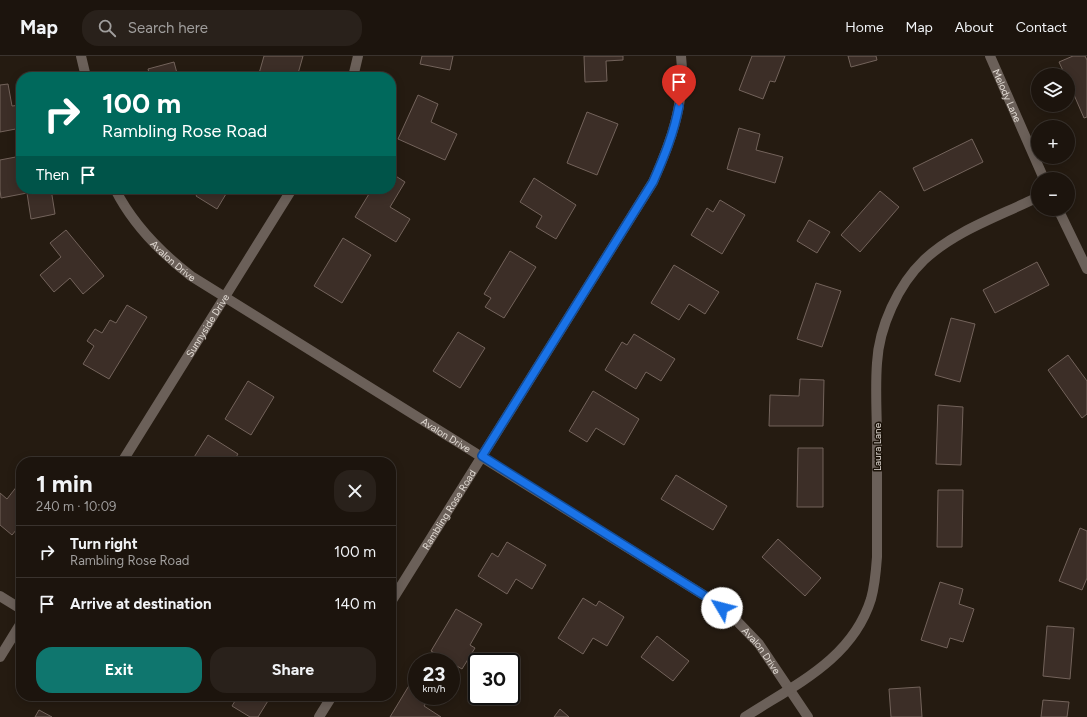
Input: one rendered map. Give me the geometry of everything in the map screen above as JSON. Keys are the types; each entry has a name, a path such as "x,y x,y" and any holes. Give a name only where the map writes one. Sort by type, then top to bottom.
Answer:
{"street":[{"path":"82,56 85,72"},
{"path":"354,72 358,56"},
{"name":"Rambling Rose Road","path":"396,594 653,182 667,152 677,118 682,65 681,56"},
{"name":"Melody Lane","path":"990,56 1041,172"},
{"name":"Avalon Drive","path":"118,194 133,219 153,244 191,276 710,599 734,618 759,644 808,717"},
{"name":"Sunnyside Drive","path":"125,457 289,194"},
{"name":"Laura Lane","path":"745,717 790,689 838,654 854,635 863,620 871,600 877,557 877,361 883,329 890,311 904,285 924,260 946,243 969,229 1031,200"},
{"path":"1061,216 1087,269"},
{"path":"0,596 16,605"},
{"path":"0,657 16,631"},
{"path":"319,717 329,701"}],"building":[{"path":"264,56 303,56 298,72 259,72"},
{"path":"422,56 453,56 450,70 420,64"},
{"path":"584,56 623,56 623,60 606,61 607,81 585,82"},
{"path":"752,56 785,56 775,82 770,81 763,99 739,90"},
{"path":"848,56 876,56 877,60 851,67"},
{"path":"1073,56 1085,56 1087,60 1087,117 1084,118 1075,97 1075,68 1062,68 1059,62"},
{"path":"174,62 177,72 149,72 148,69"},
{"path":"8,84 12,106 16,106 16,129 0,132 0,85"},
{"path":"418,95 438,104 431,122 457,134 445,160 398,139"},
{"path":"587,112 618,124 597,175 567,163"},
{"path":"739,128 760,134 756,150 783,157 775,183 727,169"},
{"path":"972,139 983,162 924,191 913,168"},
{"path":"16,157 16,194 22,194 1,198 0,160"},
{"path":"396,176 405,182 390,207 410,219 396,242 355,217 369,194 396,194"},
{"path":"534,178 576,205 556,239 536,227 542,216 520,202"},
{"path":"880,191 899,207 860,252 841,235"},
{"path":"27,194 52,194 55,214 31,219"},
{"path":"197,194 226,194 217,209 196,196"},
{"path":"720,200 745,215 722,254 691,235 707,208 713,212"},
{"path":"809,220 830,232 817,253 797,241"},
{"path":"66,230 104,276 83,294 70,278 54,292 40,275 61,257 50,243"},
{"path":"343,238 371,255 342,303 314,286"},
{"path":"510,251 536,267 504,318 485,307 491,298 484,294"},
{"path":"1037,262 1049,285 995,313 983,290"},
{"path":"674,265 719,292 705,314 689,304 679,320 651,303"},
{"path":"816,283 841,291 822,347 797,339"},
{"path":"127,305 147,317 109,379 83,364 94,346 87,341 95,329 102,333 110,320 116,323"},
{"path":"951,318 975,324 960,382 935,375"},
{"path":"458,332 485,348 460,388 433,371"},
{"path":"634,334 675,359 661,381 646,372 636,389 605,370 622,342 627,345"},
{"path":"1068,355 1087,381 1087,414 1082,418 1048,370"},
{"path":"800,379 824,380 823,426 769,426 770,395 799,396"},
{"path":"248,381 274,397 251,435 225,419"},
{"path":"593,391 639,419 624,445 596,428 587,442 569,431"},
{"path":"938,405 963,407 961,465 936,464"},
{"path":"208,435 238,454 236,457 194,457"},
{"path":"798,448 823,448 823,507 797,507"},
{"path":"676,475 727,506 713,530 661,499"},
{"path":"16,487 16,530 12,535 0,525 0,493 7,499"},
{"path":"938,490 963,490 962,547 937,547"},
{"path":"1080,528 1087,531 1087,578 1082,590 1059,581"},
{"path":"778,539 821,578 805,596 762,557"},
{"path":"507,542 546,565 532,589 516,579 507,594 478,576 492,553 498,557"},
{"path":"940,582 963,589 959,604 974,609 963,642 950,638 947,648 921,640"},
{"path":"583,598 596,606 599,601 624,617 607,646 593,638 583,654 558,638"},
{"path":"456,609 482,624 470,645 475,648 472,653 468,653 468,659 462,669 460,668 460,653 434,653 431,651"},
{"path":"1047,626 1074,628 1070,679 1043,676"},
{"path":"657,636 689,661 673,681 641,657"},
{"path":"408,687 408,705 425,705 441,717 390,717"},
{"path":"920,687 922,717 891,717 889,689"},
{"path":"1043,700 1069,702 1067,717 1041,717"},
{"path":"235,701 268,701 258,717 250,717 232,706"},
{"path":"560,709 569,717 554,717"},
{"path":"39,710 52,717 35,717"}],"route":[{"path":"679,106 667,152 653,182 482,456 722,608"}]}
